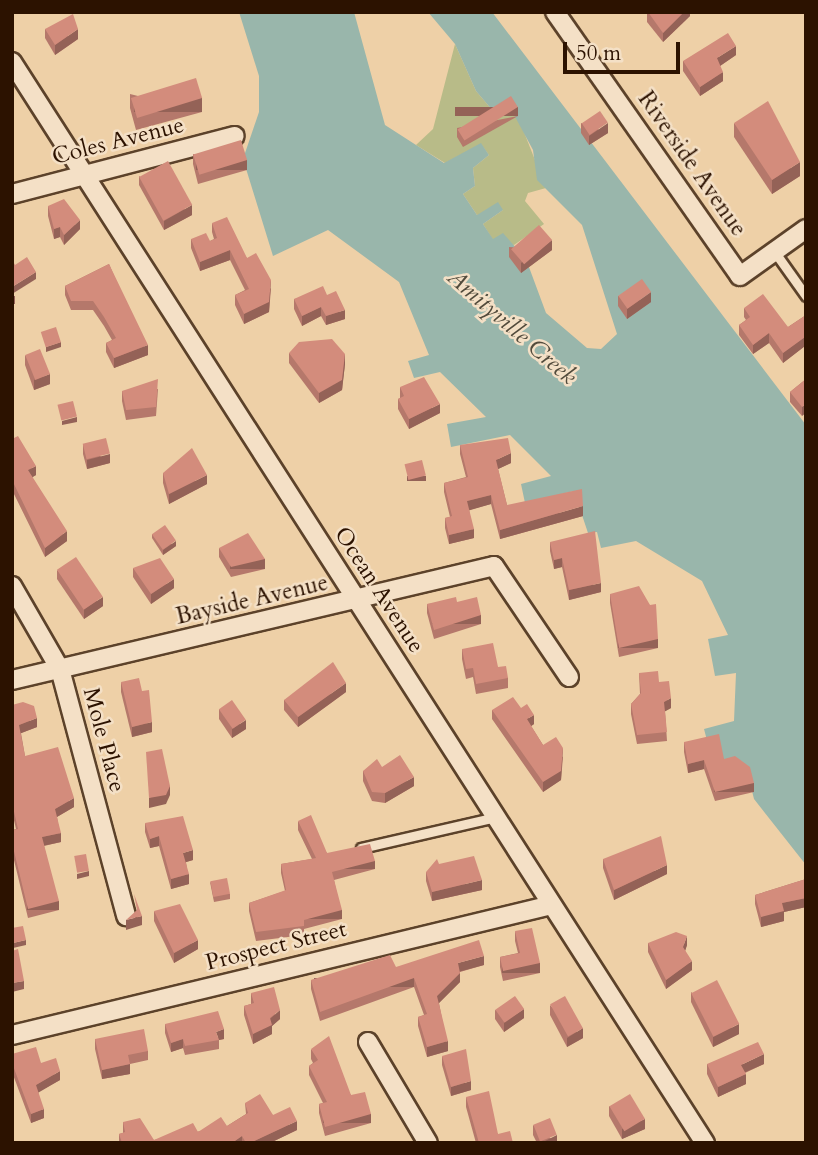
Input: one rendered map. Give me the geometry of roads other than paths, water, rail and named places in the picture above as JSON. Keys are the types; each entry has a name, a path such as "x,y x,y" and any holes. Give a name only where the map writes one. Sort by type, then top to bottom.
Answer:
{"street":[{"name":"Riverside Avenue","path":"555,12 740,276 774,251"},
{"name":"Ocean Avenue","path":"12,62 705,1143"},
{"name":"Coles Avenue","path":"12,194 235,136"},
{"path":"774,251 806,229"},
{"name":"Bayside Avenue","path":"12,680 357,601 494,566 569,677"},
{"name":"Mole Place","path":"12,586 60,669 126,916"},
{"name":"Prospect Street","path":"12,1035 552,905"},
{"path":"368,1042 428,1143"}],"lane":[{"path":"774,251 806,296"},
{"path":"342,852 496,817"}],"water":[{"name":"Amityville Creek","path":"239,12 354,12 385,125 444,163 481,143 489,155 473,168 475,186 463,194 477,215 498,202 503,210 483,224 493,239 503,233 526,259 546,313 587,348 601,349 617,334 582,225 537,180 533,150 507,102 493,111 476,91 455,44 428,12 492,12 806,425 806,865 754,799 750,783 709,748 704,729 734,721 736,673 715,676 708,639 728,635 702,581 636,541 601,548 597,532 588,533 574,491 525,503 521,484 551,476 510,435 451,447 447,424 486,417 440,372 414,378 408,361 429,355 399,282 328,230 273,256 243,159 259,112 259,76"}]}
